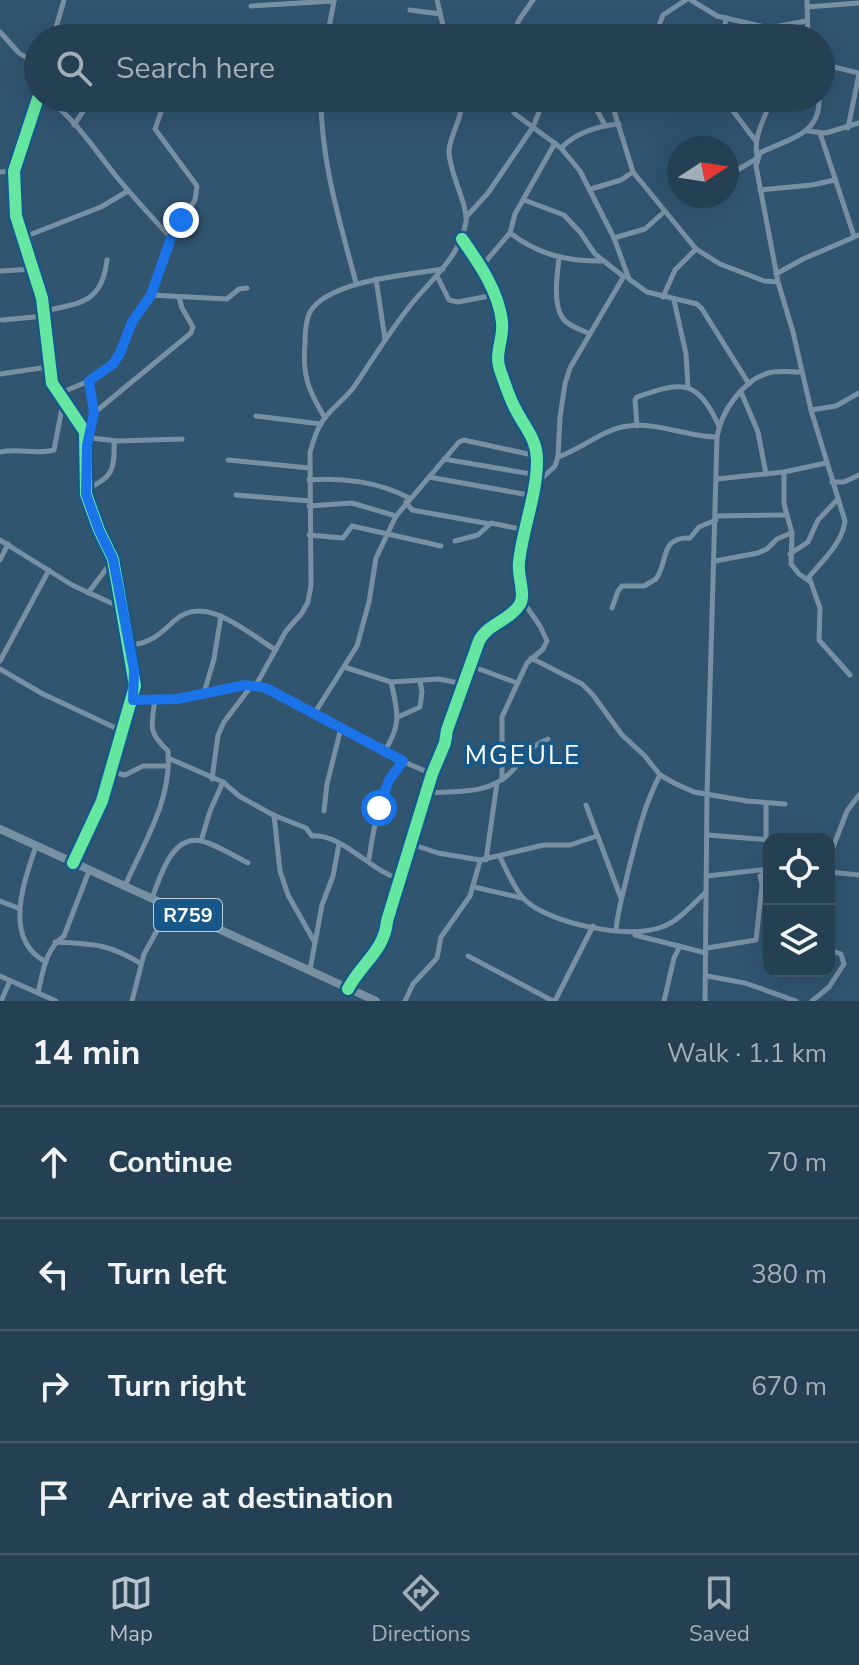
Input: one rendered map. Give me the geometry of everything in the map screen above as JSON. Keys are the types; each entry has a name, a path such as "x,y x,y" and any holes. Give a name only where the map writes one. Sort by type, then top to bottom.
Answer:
{"main road":[{"name":"R759","path":"0,829 370,1000"}],"street":[{"path":"57,24 64,0"},
{"path":"437,0 442,24"},
{"path":"660,24 665,13 688,0 726,18 752,24"},
{"path":"703,0 710,11"},
{"path":"251,6 334,1 330,24"},
{"path":"519,24 531,1"},
{"path":"806,24 807,4 859,3"},
{"path":"410,10 440,14"},
{"path":"725,24 726,18"},
{"path":"790,24 806,21"},
{"path":"0,32 24,56"},
{"path":"835,67 859,73 848,128"},
{"path":"36,112 14,171 16,216 35,269 44,314 48,367 58,394 82,426 87,445 86,489 91,511 113,559 135,686 102,801 73,863"},
{"path":"61,112 171,238"},
{"path":"74,125 83,112"},
{"path":"58,394 89,381 113,364 132,322 151,295 171,238 198,191 185,167 155,129 160,112"},
{"path":"321,112 321,135 328,175 356,283"},
{"path":"460,112 449,150 467,216"},
{"path":"514,112 561,148 591,189 614,238 626,278 570,368 565,384 558,457 555,466 537,484"},
{"path":"212,779 218,735 224,722 254,685 286,631 308,602 311,585 310,452 323,421 353,388 411,305 443,269 462,239 467,216 488,193 533,127 539,112"},
{"path":"598,112 605,125"},
{"path":"615,112 633,172 696,249 720,264 764,281 778,282"},
{"path":"734,112 755,140"},
{"path":"766,112 755,140 760,190 776,274 811,410 845,521 843,533 826,561 811,573 809,581"},
{"path":"739,169 767,150 807,131 818,112"},
{"path":"807,131 820,133 859,123"},
{"path":"561,148 575,135 605,125 619,124"},
{"path":"776,274 857,236 820,133"},
{"path":"480,268 510,233 515,214 555,143"},
{"path":"0,172 14,171"},
{"path":"591,189 621,180 633,172"},
{"path":"760,190 835,180"},
{"path":"24,237 101,207 128,191"},
{"path":"524,200 564,215 603,261 642,290 697,304 749,384"},
{"path":"614,238 645,229 664,212"},
{"path":"510,233 525,244 559,259 603,261"},
{"path":"405,1001 413,984 437,958 441,937 474,887 500,781 500,726 505,707 531,658 543,649 547,641 522,600 518,571 537,484 537,456 531,433 511,401 499,367 497,355 502,321 494,295 462,239"},
{"path":"663,297 675,270 696,249"},
{"path":"559,259 561,316 590,334"},
{"path":"2,320 44,314 85,301 96,294 106,277 107,260"},
{"path":"0,271 35,269"},
{"path":"323,421 305,378 304,357 308,315 319,301 356,283 443,269"},
{"path":"437,276 449,300 458,302 494,295"},
{"path":"376,279 385,340"},
{"path":"151,295 227,299 239,289 247,288"},
{"path":"94,413 191,333 193,327 179,297"},
{"path":"674,300 685,349 688,387"},
{"path":"0,374 48,367"},
{"path":"705,1001 707,794 717,437 725,411 749,384 768,373 801,372"},
{"path":"87,445 94,413 89,381"},
{"path":"637,426 637,397 670,388 688,387 702,396 719,426"},
{"path":"741,392 758,432 766,474"},
{"path":"811,410 836,406 859,393"},
{"path":"0,452 54,450 63,402"},
{"path":"256,416 323,421"},
{"path":"558,457 577,451 612,430 637,426 717,437"},
{"path":"90,438 114,441 182,439"},
{"path":"314,714 359,638 376,558 396,516 428,476 459,442 469,440 537,456"},
{"path":"86,489 106,480 110,474 115,456 114,441"},
{"path":"444,459 537,475"},
{"path":"228,460 309,468"},
{"path":"717,479 784,472 826,463"},
{"path":"784,472 786,515 792,533 790,554 794,568 809,581 820,608 821,645 833,653 850,675"},
{"path":"832,482 844,482 859,475"},
{"path":"428,476 534,496"},
{"path":"309,480 329,478 396,491 408,500 412,510 525,530"},
{"path":"790,554 808,542 818,520 844,482"},
{"path":"236,495 310,503 352,503 396,516"},
{"path":"612,608 622,586 644,586 656,579 669,545 677,538 690,538 699,527 716,518 786,515"},
{"path":"455,541 478,535 490,524"},
{"path":"309,535 343,538 352,526 441,546"},
{"path":"715,561 764,551 777,539 792,533"},
{"path":"0,540 88,593 123,608"},
{"path":"0,560 8,544"},
{"path":"88,593 113,559"},
{"path":"0,661 49,570"},
{"path":"348,989 386,933 432,774 483,633 516,609 522,600"},
{"path":"130,645 151,641 186,612 221,616 276,650"},
{"path":"204,694 221,616"},
{"path":"531,658 582,684 622,735 660,775 707,794 766,804 785,804"},
{"path":"471,666 517,683"},
{"path":"343,667 391,682 439,679 463,684"},
{"path":"0,669 43,694 122,731"},
{"path":"398,717 420,707 420,681"},
{"path":"384,752 397,728 398,717 391,682"},
{"path":"133,700 204,694 254,685 432,774"},
{"path":"125,887 163,800 168,751 155,741 155,700"},
{"path":"324,811 327,784 341,728"},
{"path":"427,793 488,788 500,781 533,746 548,739"},
{"path":"168,758 223,782 239,796 273,815 306,828 312,836 320,835 338,843 369,860 392,878 402,879"},
{"path":"369,860 382,797 389,780 403,761"},
{"path":"112,772 125,775 143,766 168,766"},
{"path":"616,931 617,911 634,841 649,796 660,775"},
{"path":"201,841 223,782"},
{"path":"835,842 847,811 859,795"},
{"path":"766,804 768,833"},
{"path":"586,805 622,899"},
{"path":"273,815 280,871 288,895 314,941"},
{"path":"708,835 763,840"},
{"path":"411,844 438,853 483,860 544,845 570,845 597,836"},
{"path":"152,899 172,852 187,844 201,841 248,863"},
{"path":"310,970 338,843"},
{"path":"36,845 18,908 21,929 30,948 46,962"},
{"path":"500,857 523,898"},
{"path":"38,993 46,962 55,942 64,936 89,870"},
{"path":"707,876 763,871"},
{"path":"835,873 859,875"},
{"path":"474,887 523,898 545,913 593,926 707,950 756,940 762,885 760,876 763,874"},
{"path":"630,933 660,928 672,922 707,891"},
{"path":"0,901 18,908"},
{"path":"132,1001 140,963 170,907"},
{"path":"468,956 554,1001 593,926"},
{"path":"55,942 100,944 140,963"},
{"path":"664,1001 674,958 680,946"},
{"path":"812,1001 834,981 844,964 841,954 835,952"},
{"path":"0,976 56,1001"},
{"path":"707,976 732,979 796,1001"},
{"path":"1,1001 10,981"}],"cycle path":[{"path":"33,112 14,171 16,216 42,298 52,383 85,432 86,494 113,559 135,686 102,801 73,863"},
{"path":"348,989 382,940 432,774 479,641 488,630 516,610 522,600 519,562 535,486 536,453 533,440 511,401 500,370 498,358 502,322 497,300 462,239"}],"district":[{"name":"MGEULE","path":"523,755"}],"route":[{"path":"181,220 171,238 151,295 132,322 120,353 113,364 89,381 94,413 87,445 86,494 113,559 134,670 133,700 177,699 245,685 266,688 403,761 389,780 379,808"}]}
